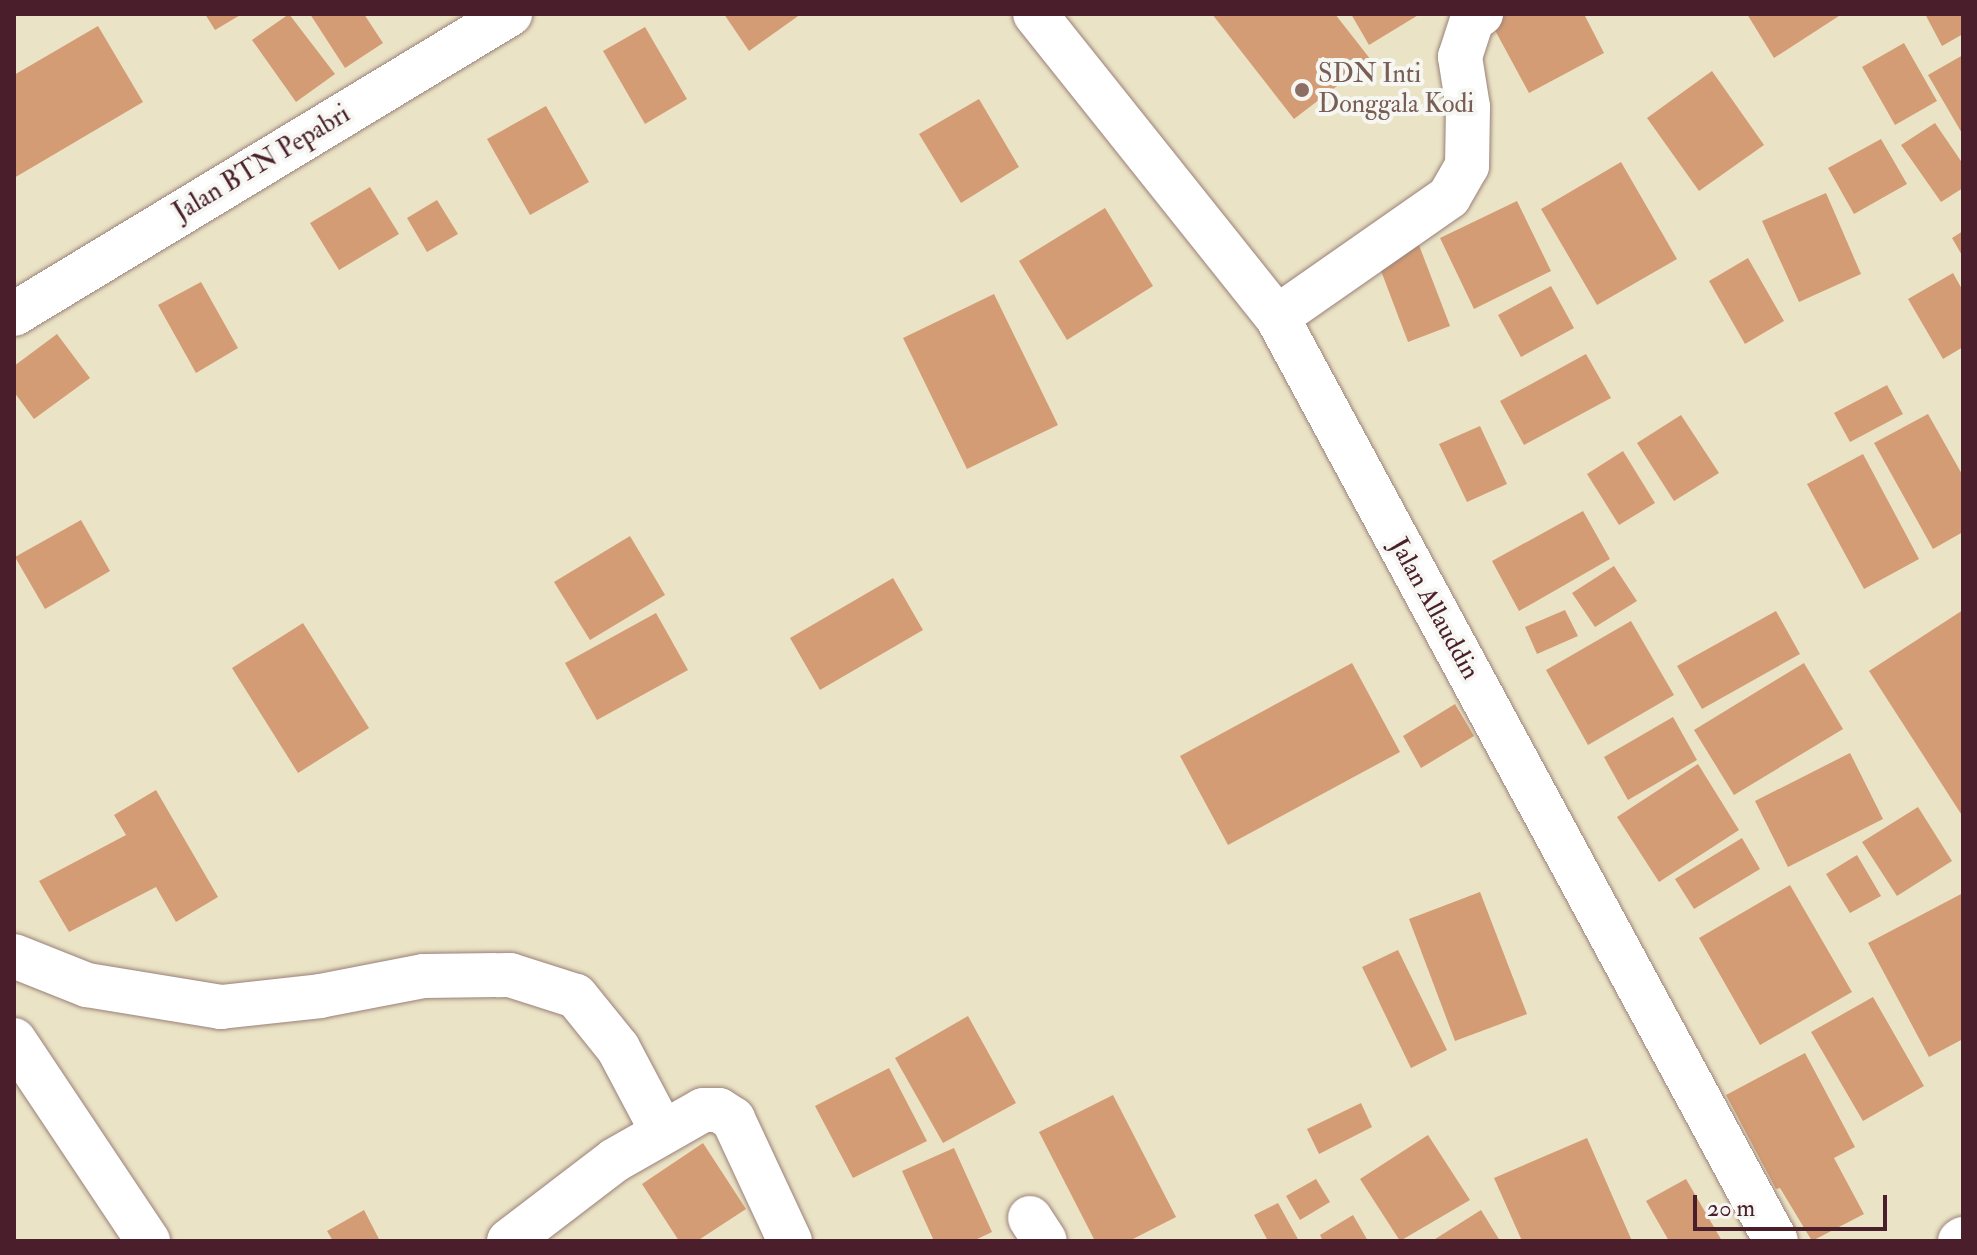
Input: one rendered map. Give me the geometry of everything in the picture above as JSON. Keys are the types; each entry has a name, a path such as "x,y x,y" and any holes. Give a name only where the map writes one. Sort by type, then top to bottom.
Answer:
{"street":[{"name":"Jalan BTN Pepabri","path":"14,314 510,14"},
{"name":"Jalan Allauddin","path":"1035,14 1277,317 1776,1241"},
{"path":"1277,317 1449,197 1467,166 1468,107 1460,57 1472,20 1481,14"},
{"path":"14,956 87,985 221,1007 320,996 424,976 510,975 576,996 618,1048 662,1131"},
{"path":"14,1040 148,1241"},
{"path":"509,1241 662,1131 703,1110 719,1110 733,1119 790,1241"}],"building":[{"path":"205,14 242,14 215,30"},
{"path":"289,14 335,74 296,102 252,40"},
{"path":"310,14 364,14 383,43 345,68"},
{"path":"724,14 801,14 749,51"},
{"name":"SDN Inti Donggala Kodi","path":"1212,14 1335,14 1371,60 1294,119"},
{"name":"SDN Inti Donggala Kodi","path":"1351,14 1420,14 1369,45"},
{"path":"1504,14 1584,14 1604,53 1529,93 1490,21"},
{"path":"1747,14 1842,14 1774,58"},
{"path":"1925,14 1963,14 1963,34 1942,46"},
{"path":"98,26 143,102 14,178 14,75"},
{"path":"645,27 687,99 645,124 603,51"},
{"path":"1904,43 1937,101 1895,125 1862,67"},
{"path":"1963,55 1963,135 1928,75"},
{"path":"1712,71 1764,145 1699,191 1647,118"},
{"path":"979,99 1019,167 961,203 919,134"},
{"path":"546,106 589,182 530,215 487,139"},
{"path":"1935,123 1963,164 1963,188 1941,202 1901,145"},
{"path":"1881,139 1907,184 1854,214 1828,168"},
{"path":"1621,162 1677,259 1597,305 1541,209"},
{"path":"370,187 399,234 339,270 310,223"},
{"path":"1826,193 1861,274 1799,302 1762,221"},
{"path":"437,200 458,234 427,252 407,218"},
{"path":"1517,201 1551,271 1474,309 1440,238"},
{"path":"1105,208 1153,286 1067,340 1019,261"},
{"path":"1963,231 1963,257 1952,238"},
{"path":"1417,240 1450,326 1408,342 1375,255"},
{"path":"1748,258 1784,321 1745,344 1709,281"},
{"path":"1953,273 1963,291 1963,347 1943,359 1908,299"},
{"path":"201,282 238,348 196,373 158,305"},
{"path":"1551,286 1574,328 1521,357 1498,315"},
{"path":"994,294 1058,425 967,469 903,338"},
{"path":"57,334 90,378 34,419 14,392 14,366"},
{"path":"1586,354 1611,398 1524,445 1500,401"},
{"path":"1887,385 1903,414 1850,442 1834,413"},
{"path":"1928,414 1963,476 1963,532 1933,549 1874,443"},
{"path":"1681,415 1719,473 1674,501 1637,443"},
{"path":"1480,426 1507,484 1467,502 1439,444"},
{"path":"1623,451 1655,503 1619,525 1587,474"},
{"path":"1863,454 1919,559 1864,589 1807,484"},
{"path":"1583,511 1610,559 1519,611 1492,561"},
{"path":"81,520 110,571 45,609 15,557"},
{"path":"630,536 665,595 590,640 554,582"},
{"path":"1614,566 1637,601 1595,627 1572,593"},
{"path":"893,578 923,630 820,690 790,638"},
{"path":"1565,610 1578,636 1537,654 1525,627"},
{"path":"1963,610 1963,817 1869,671"},
{"path":"1776,611 1800,654 1702,709 1677,666"},
{"path":"656,613 688,670 597,720 565,663"},
{"path":"1631,621 1674,695 1588,745 1546,670"},
{"path":"303,623 369,728 298,773 232,668"},
{"path":"1352,663 1400,752 1228,845 1180,756"},
{"path":"1804,663 1843,729 1734,795 1694,730"},
{"path":"1455,704 1474,736 1421,768 1403,736"},
{"path":"1673,717 1697,760 1628,800 1604,757"},
{"path":"1850,753 1883,819 1788,867 1755,801"},
{"path":"1698,764 1739,830 1659,882 1617,817"},
{"path":"156,790 218,897 176,922 156,887 69,932 39,881 126,835 114,815"},
{"path":"1918,807 1952,861 1897,896 1862,842"},
{"path":"1742,838 1760,869 1694,909 1675,879"},
{"path":"1857,855 1881,896 1850,913 1826,874"},
{"path":"1790,885 1852,992 1760,1045 1699,938"},
{"path":"1480,892 1527,1014 1455,1041 1409,919"},
{"path":"1963,893 1963,1039 1929,1057 1868,943"},
{"path":"1398,950 1447,1050 1411,1068 1362,967"},
{"path":"1873,997 1924,1086 1863,1121 1811,1032"},
{"path":"968,1016 1016,1103 943,1143 895,1058"},
{"path":"1805,1053 1855,1147 1834,1158 1864,1214 1812,1241 1780,1188 1776,1189 1726,1095"},
{"path":"889,1068 927,1141 853,1178 815,1106"},
{"path":"1113,1095 1176,1217 1129,1241 1095,1241 1039,1132"},
{"path":"1361,1103 1372,1127 1319,1154 1307,1129"},
{"path":"1428,1135 1470,1200 1400,1241 1360,1179"},
{"path":"1587,1138 1632,1241 1522,1241 1494,1178"},
{"path":"703,1143 746,1209 697,1241 679,1241 642,1184"},
{"path":"954,1148 992,1232 973,1241 934,1241 902,1171"},
{"path":"1316,1179 1330,1202 1300,1220 1286,1196"},
{"path":"1686,1179 1722,1241 1669,1241 1646,1201"},
{"path":"1278,1203 1299,1241 1268,1241 1254,1215"},
{"path":"364,1210 380,1241 333,1241 327,1231"},
{"path":"1481,1210 1500,1241 1432,1241"},
{"path":"1353,1215 1368,1241 1323,1241 1320,1235"}],"place":[{"name":"SDN Inti Donggala Kodi","path":"1302,90"}]}
